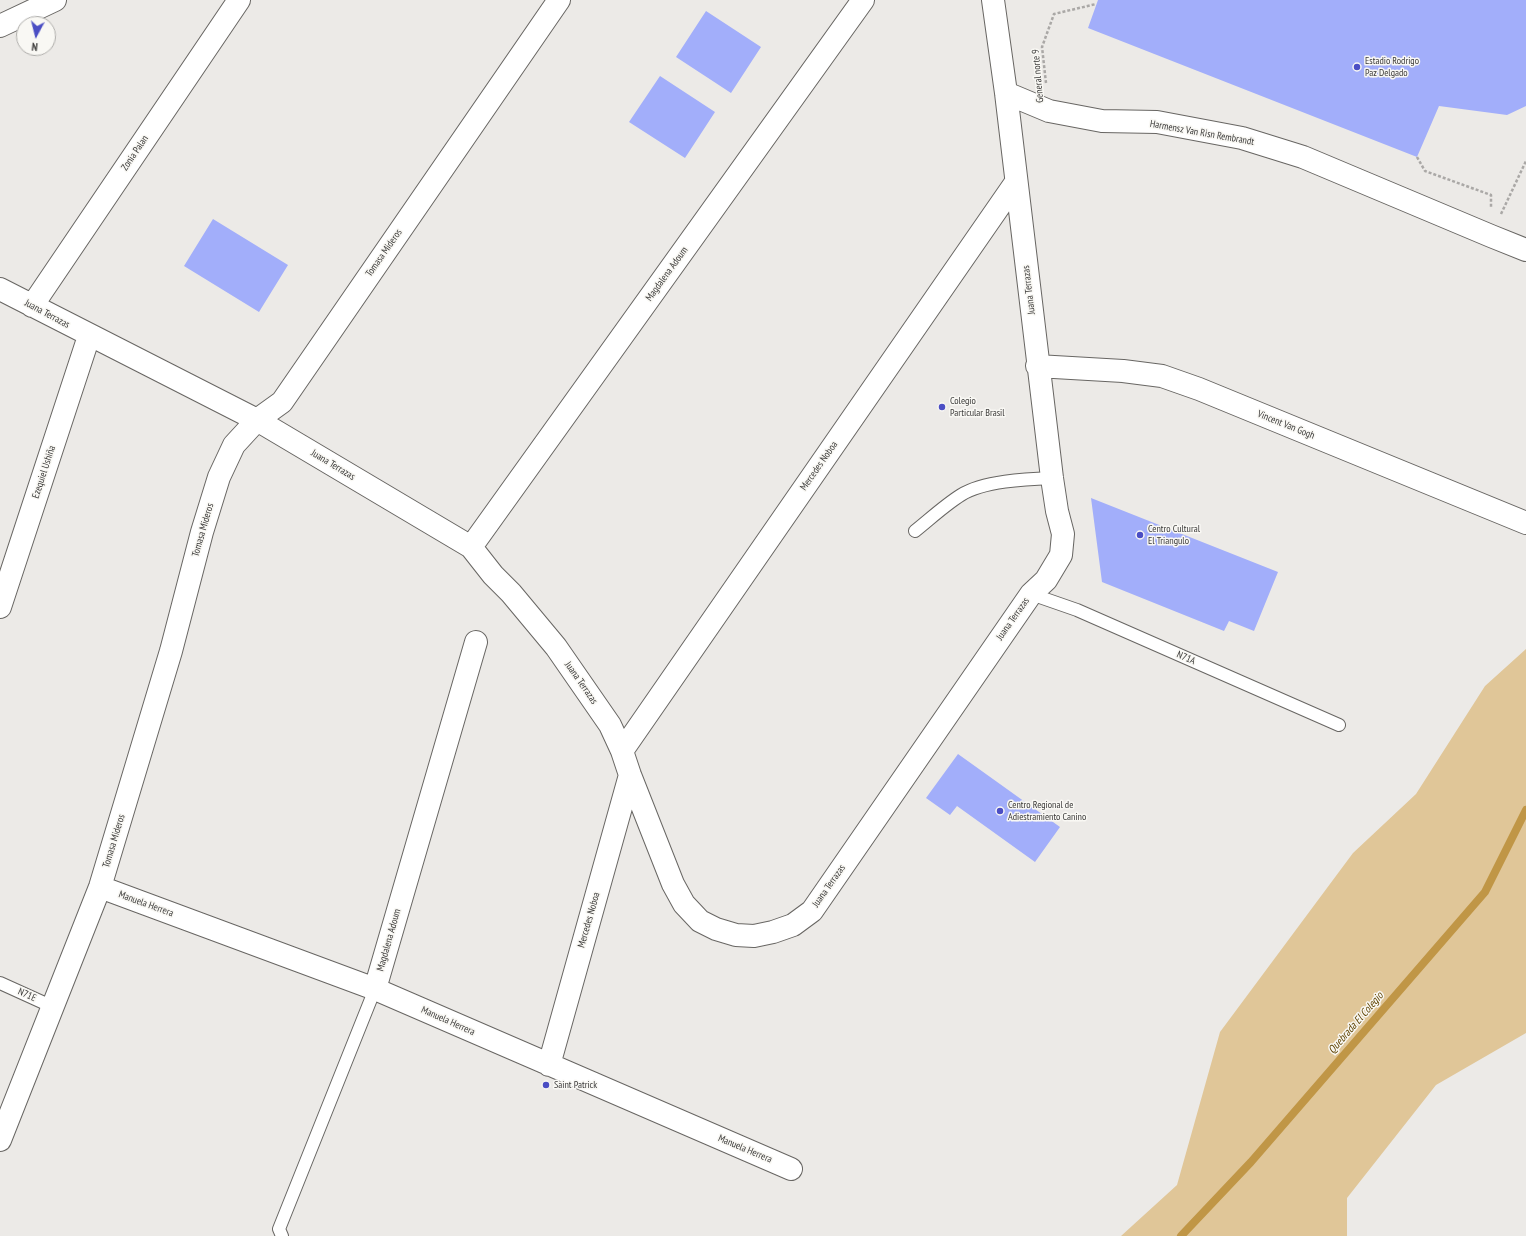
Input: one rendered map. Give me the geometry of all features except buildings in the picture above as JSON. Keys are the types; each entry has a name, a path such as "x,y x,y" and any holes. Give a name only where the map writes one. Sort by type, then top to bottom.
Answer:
{"street":[{"path":"0,26 55,0"},
{"name":"Zonia Palan","path":"32,306 239,0"},
{"name":"Tomasa Mideros","path":"0,1140 100,887 171,651 202,532 219,477 234,445 257,420 282,402 559,0"},
{"name":"Magdalena Adoum","path":"471,547 863,0"},
{"name":"Juana Terrazas","path":"0,289 89,336 257,420 471,547 493,575 511,593 556,647 610,725 622,751 673,884 684,904 700,921 716,930 742,936 754,936 773,932 793,926 812,911 1031,594 1046,580 1061,555 1063,534 1057,511 1037,366 1006,93 993,0"},
{"name":"Harmensz Van Risn Rembrandt","path":"1006,93 1049,111 1102,121 1156,122 1242,138 1303,157 1526,250"},
{"name":"Mercedes Noboa","path":"622,751 1016,182"},
{"name":"Ezequiel Ushiña","path":"0,607 7,564 89,336"},
{"name":"Vincent Van Gogh","path":"1037,366 1123,371 1162,376 1199,389 1526,523"},
{"name":"Magdalena Adoum","path":"375,989 476,642"},
{"name":"Mercedes Noboa","path":"549,1065 630,775"},
{"name":"Manuela Herrera","path":"100,887 375,989 791,1169"}],"lane":[{"path":"915,531 962,494 994,484 1020,479 1052,478"},
{"name":"N71A","path":"1031,594 1076,610 1339,725"},
{"name":"N71E","path":"0,983 53,1007"},
{"name":"Magdalena Adoum","path":"281,1233 375,989"}],"path":[{"name":"General norte 9","path":"1049,111 1042,47 1054,14 1096,4"},
{"path":"1417,157 1425,171 1462,185"},
{"path":"1491,236 1526,161"}],"shaded area":[{"path":"1526,649 1526,1033 1436,1085 1347,1198 1347,1236 1121,1236 1177,1185 1220,1032 1353,853 1416,794 1485,686"}],"waterway":[{"name":"Quebrada El Colegio","path":"1181,1236 1251,1162 1485,892 1526,810"}],"place":[{"name":"Estadio Rodrigo Paz Delgado","path":"1357,67"},
{"name":"Colegio Particular Brasil","path":"942,407"},
{"name":"Centro Cultural El Triangulo","path":"1140,535"},
{"name":"Centro Regional de Adiestramiento Canino","path":"1000,811"},
{"name":"Saint Patrick","path":"546,1085"}]}
